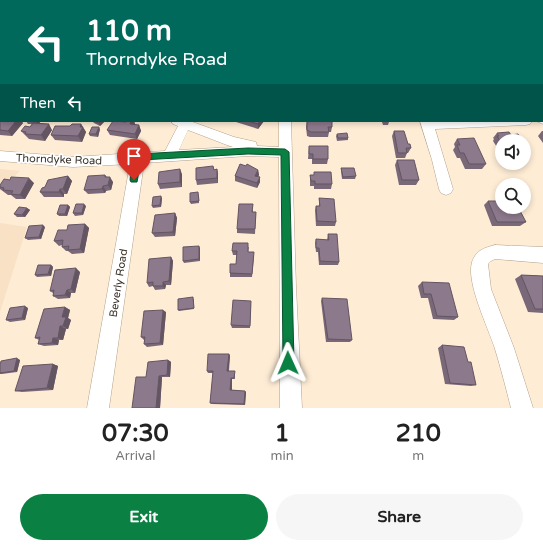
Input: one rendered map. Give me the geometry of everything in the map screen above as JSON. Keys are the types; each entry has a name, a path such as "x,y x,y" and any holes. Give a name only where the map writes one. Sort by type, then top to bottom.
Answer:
{"street":[{"path":"170,155 181,122 232,142 285,152"},
{"path":"285,122 291,408"},
{"path":"446,188 439,160 426,123 476,122"},
{"name":"Thorndyke Road","path":"0,156 73,162 248,151 285,152"},
{"name":"Beverly Road","path":"98,408 138,157"},
{"path":"523,407 504,348 482,289 480,263 485,255 495,252 543,255"}],"shaded area":[{"path":"0,169 20,171 0,191"},
{"path":"0,223 27,227 0,312"}],"building":[{"path":"0,122 15,122 8,131 0,130"},
{"path":"112,122 131,122 130,124 139,125 135,134 107,130"},
{"path":"307,122 332,122 332,127 328,127 329,132 311,132 307,130"},
{"path":"33,123 49,124 41,135 25,134 26,132 21,131 25,126 30,127"},
{"path":"72,124 81,124 80,127 83,127 78,136 51,135 55,126 70,126"},
{"path":"92,127 99,127 96,134 89,134"},
{"path":"394,131 404,131 408,144 410,144 411,148 406,148 407,153 398,153"},
{"path":"509,132 510,134 498,134 497,133"},
{"path":"347,133 348,138 338,138 337,134"},
{"path":"474,138 486,164 469,164 464,153 460,153 457,145 460,145 457,139"},
{"path":"309,146 328,146 328,159 313,159 313,154 309,154"},
{"path":"397,160 414,160 419,180 402,180"},
{"path":"240,164 246,166 247,164 258,170 255,176 260,177 257,183 235,176"},
{"path":"213,166 214,170 217,169 217,178 196,180 196,168"},
{"path":"341,168 354,168 356,176 343,177"},
{"path":"180,169 180,182 158,184 159,172"},
{"path":"314,172 331,172 332,184 315,184 315,181 311,181 310,175 314,175"},
{"path":"105,175 105,177 110,177 108,185 103,186 102,189 84,190 88,176"},
{"path":"68,176 63,189 60,189 59,192 40,192 42,188 45,187 48,180"},
{"path":"11,177 29,178 20,195 11,194 13,191 3,190 4,188 0,187 4,179 10,180"},
{"path":"198,192 199,201 190,202 190,193"},
{"path":"161,196 160,205 152,206 153,197"},
{"path":"319,198 334,199 336,222 317,221 316,206 320,206"},
{"path":"488,201 495,201 495,214 522,214 526,222 497,222"},
{"path":"76,204 84,204 82,213 73,213"},
{"path":"239,204 253,204 252,212 256,212 255,229 237,229"},
{"path":"60,205 68,205 65,214 57,214"},
{"path":"19,207 27,208 22,215 14,214"},
{"path":"175,213 173,232 152,233 155,215"},
{"path":"85,224 80,249 68,250 69,246 62,247 63,240 54,241 58,230 67,230 68,225"},
{"path":"43,225 39,237 25,238 29,226"},
{"path":"328,234 337,234 339,262 320,261 319,248 316,248 316,239 329,240"},
{"path":"233,243 248,243 248,252 254,252 252,274 230,273 230,264 236,264 237,251 232,251"},
{"path":"199,246 199,259 183,261 183,247"},
{"path":"171,257 169,281 163,282 163,286 153,286 153,282 147,283 149,259"},
{"path":"38,265 51,265 48,274 35,275"},
{"path":"76,268 71,289 67,290 65,295 53,296 54,290 50,291 55,270"},
{"path":"521,275 543,276 543,309 535,309"},
{"path":"422,282 449,283 458,317 437,316 431,294 424,294"},
{"path":"193,297 194,308 178,310 178,299"},
{"path":"322,298 347,299 352,340 328,339"},
{"path":"233,300 251,301 250,326 231,325"},
{"path":"25,306 22,318 6,320 10,308"},
{"path":"65,307 62,317 66,317 63,326 60,326 58,338 53,338 52,343 38,344 40,337 35,338 44,309"},
{"path":"163,310 160,343 144,344 145,337 141,337 144,311"},
{"path":"442,345 464,347 468,362 471,362 476,385 450,383"},
{"path":"208,354 229,354 227,371 235,371 234,378 231,378 230,390 245,391 244,404 210,403 213,371 207,371"},
{"path":"17,358 14,371 0,373 1,361"},
{"path":"168,360 167,375 159,376 156,408 132,408 136,377 146,377 148,362"},
{"path":"53,364 47,388 15,391 23,366"}],"route":[{"path":"134,180 138,157 248,151 285,152 288,363"}]}
